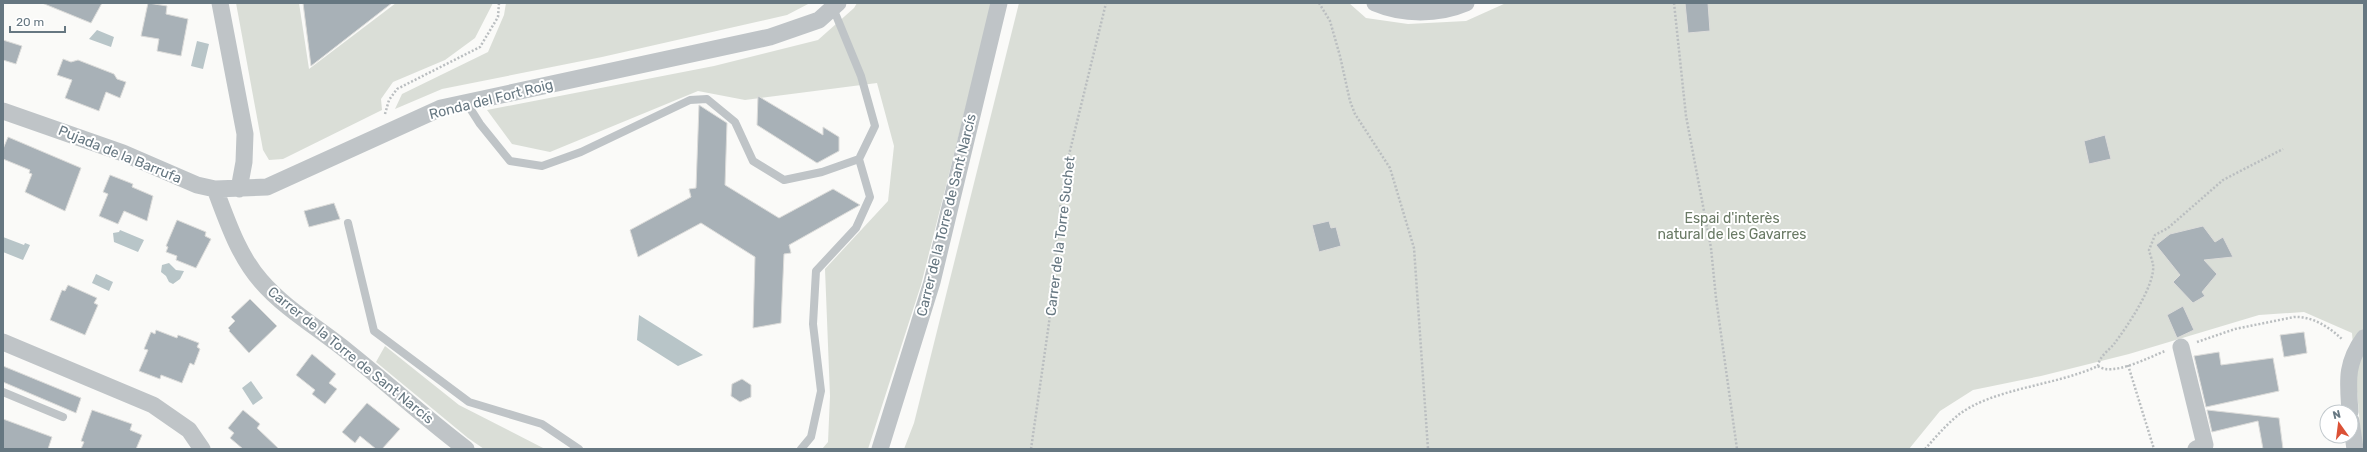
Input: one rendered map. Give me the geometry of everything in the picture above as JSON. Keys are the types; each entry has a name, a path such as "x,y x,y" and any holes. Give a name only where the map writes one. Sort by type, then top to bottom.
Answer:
{"street":[{"path":"220,3 245,134 244,162 239,189"},
{"name":"Carrer de la Torre de Sant Narcís","path":"880,449 932,282 999,3"},
{"path":"1375,3 1406,11 1434,12 1451,9 1466,3"},
{"name":"Ronda del Fort Roig","path":"239,189 267,187 440,108 770,37 819,20 835,6"},
{"name":"Pujada de la Barrufa","path":"3,111 123,153 197,185 215,189 239,189"},
{"name":"Carrer de la Torre de Sant Narcís","path":"215,189 230,227 245,258 268,289 466,449"},
{"path":"3,342 153,405 189,430 202,449"},
{"path":"2349,404 2349,366 2359,345"},
{"path":"2181,347 2205,445 2196,449"}],"lane":[{"path":"801,449 811,437 821,391 813,324 816,271 856,228 870,197 859,159 875,126 861,76 835,6"},
{"path":"466,102 480,124 510,160 542,166 581,152 690,100 707,99 735,122 753,161 784,180 822,172 859,159"},
{"path":"348,223 374,331 469,402 542,424 579,449"},
{"path":"3,392 63,417"}],"path":[{"path":"377,137 389,100 397,89 480,47 498,17 499,3"},
{"name":"Carrer de la Torre Suchet","path":"1031,449 1050,323 1061,200 1067,163 1106,3"},
{"path":"1319,3 1330,22 1340,56 1350,102 1355,114 1390,168 1414,248 1428,449"},
{"path":"1674,3 1686,116 1711,248 1716,298 1724,343 1727,388 1736,449"},
{"path":"2098,366 2100,360 2114,344 2150,284 2153,266 2149,250 2155,235 2168,228 2223,180 2283,150"},
{"path":"1924,449 1957,416 1974,406 1995,397 2061,380 2098,366 2109,369 2128,365 2235,329 2283,318 2300,316 2328,327 2359,345"},
{"path":"2128,365 2154,449"}],"green space":[{"path":"236,3 299,3 309,69 396,3 493,3 475,38 445,60 393,82 381,99 382,110 283,159 269,160 263,150"},
{"path":"506,3 810,3 787,15 602,57 442,89 395,109 402,94 488,52 504,15"},
{"path":"857,3 992,3 921,285 868,449 822,449 828,442 830,396 825,269 888,201 894,146 877,83 745,100 698,91 550,152 512,144 487,110 714,66 818,40 854,8"},
{"name":"Espai d'interès natural de les Gavarres","path":"1019,3 1349,3 1366,18 1408,24 1466,21 1506,3 2364,3 2364,449 2362,449 2352,333 2304,312 2259,315 2129,354 2041,376 1973,390 1940,411 1909,449 904,449 914,423"},
{"path":"385,346 459,405 545,449 484,449 468,438 376,362"}],"shaded area":[{"path":"97,30 114,37 111,47 89,39"},
{"path":"197,41 209,44 203,69 191,66"},
{"path":"120,230 144,240 138,252 114,242 113,233 119,232"},
{"path":"3,237 24,245 25,243 30,245 23,260 3,252"},
{"path":"169,263 176,270 184,271 180,279 173,284 169,282 166,276 161,272 162,265"},
{"path":"96,274 113,282 109,291 92,283"},
{"path":"639,315 703,355 678,366 637,340"},
{"path":"251,381 263,398 253,405 242,388"}],"building":[{"path":"42,3 102,3 91,23"},
{"path":"148,3 167,6 166,14 188,19 181,56 157,51 159,39 141,36"},
{"path":"303,3 392,3 311,66"},
{"path":"1685,3 1708,3 1710,31 1688,33"},
{"path":"3,40 22,46 16,64 3,60"},
{"path":"63,59 71,62 78,60 114,74 117,79 126,82 120,98 106,92 99,111 65,98 72,80 57,75"},
{"path":"758,96 823,135 823,127 839,137 839,151 817,163 757,125"},
{"path":"699,105 727,123 725,185 779,218 833,189 860,205 789,245 791,253 784,254 781,323 753,328 755,257 701,223 638,257 630,230 691,197 689,189 696,188"},
{"path":"2105,135 2111,159 2089,164 2084,141"},
{"path":"8,137 81,168 65,211 25,192 32,174 29,173 30,170 3,159 3,149"},
{"path":"110,175 133,184 132,187 153,196 147,221 124,211 118,224 99,216 108,194 103,192"},
{"path":"334,203 340,219 309,227 304,211"},
{"path":"177,220 206,232 205,236 211,239 196,268 176,260 177,256 166,252 168,247 166,246"},
{"path":"1329,221 1331,228 1336,227 1341,246 1319,252 1312,225"},
{"path":"2203,226 2215,242 2223,237 2233,257 2204,260 2217,274 2202,292 2205,296 2193,303 2173,282 2180,275 2156,245 2170,234"},
{"path":"68,285 97,298 94,303 98,305 85,335 50,320 62,290 65,291"},
{"path":"250,299 277,326 249,353 228,328 235,321 231,317"},
{"path":"2183,306 2194,330 2177,338 2167,315"},
{"path":"156,330 177,338 178,335 199,343 197,347 200,349 194,365 190,363 182,383 161,375 160,379 139,371 148,350 144,349 151,332 155,334"},
{"path":"2304,332 2307,353 2284,357 2280,335"},
{"path":"2219,352 2221,365 2273,358 2279,391 2206,407 2194,356"},
{"path":"312,354 336,374 329,383 337,389 325,404 312,394 315,390 296,375"},
{"path":"3,366 81,398 76,413 3,382"},
{"path":"742,379 751,385 751,397 740,402 731,396 732,384"},
{"path":"367,403 400,429 382,449 376,449 360,436 355,443 342,432"},
{"path":"92,410 132,424 130,430 142,435 136,449 81,449 84,442 81,441"},
{"path":"243,410 260,424 257,428 279,449 243,449 230,438 234,433 228,428"},
{"path":"2207,410 2279,418 2283,449 2263,449 2258,421 2212,432"},
{"path":"3,419 52,437 48,449 3,449"}]}
